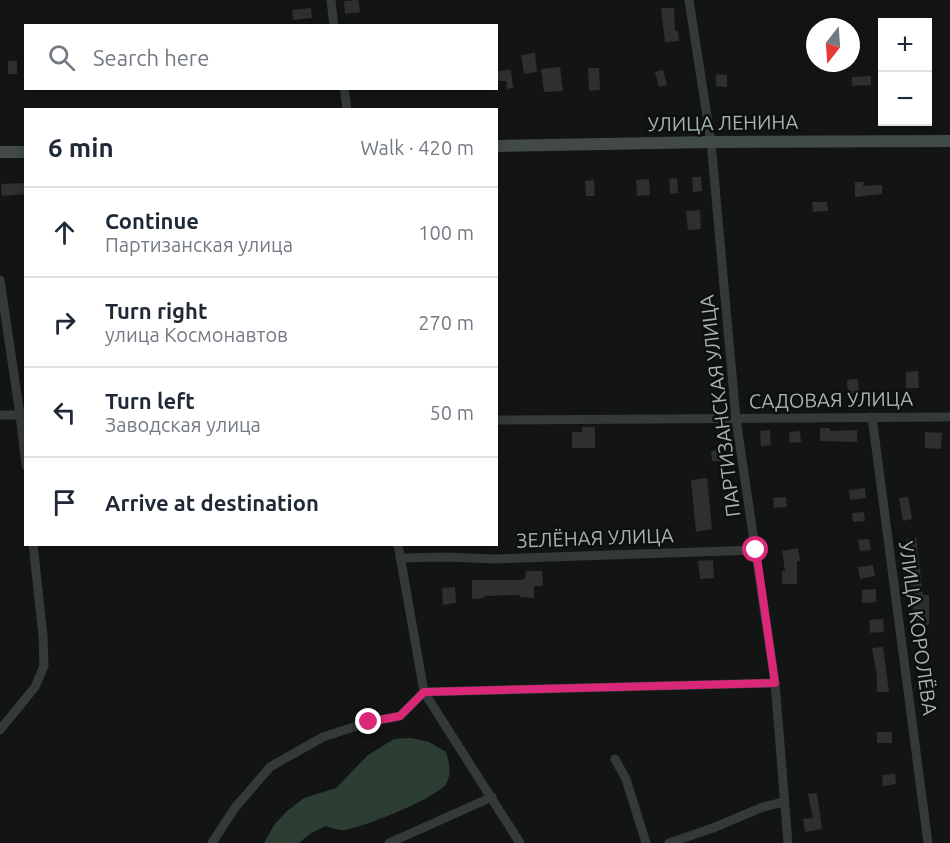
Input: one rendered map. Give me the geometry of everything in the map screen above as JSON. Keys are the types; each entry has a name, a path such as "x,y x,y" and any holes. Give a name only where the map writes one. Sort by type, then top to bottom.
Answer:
{"street":[{"path":"331,0 334,24"},
{"name":"ПАРТИЗАНСКАЯ УЛИЦА","path":"689,0 711,142 736,419 775,683 788,843"},
{"path":"344,90 347,108"},
{"name":"УЛИЦА ЛЕНИНА","path":"498,146 950,141"},
{"path":"0,152 24,152"},
{"path":"0,280 24,432"},
{"path":"0,415 23,415"},
{"name":"УЛИЦА КОРОЛЁВА","path":"872,417 928,843"},
{"name":"САДОВАЯ УЛИЦА","path":"498,420 950,417"},
{"path":"0,729 35,687 44,666 33,546"},
{"path":"398,546 424,692 520,843"},
{"name":"ЗЕЛЁНАЯ УЛИЦА","path":"400,558 494,559 756,550"},
{"path":"212,843 234,809 270,767 323,737 369,722 400,716 424,692 775,683"},
{"path":"615,759 626,778 646,843"},
{"path":"389,843 492,797"},
{"path":"669,843 763,807 784,802"}],"shaded area":[{"path":"411,738 429,742 446,752 449,776 446,784 439,790 398,812 354,828 340,830 326,826 311,833 299,843 264,843 274,825 304,798 336,788 368,755 394,739"}],"building":[{"path":"358,0 360,12 345,14 344,1"},
{"path":"311,8 312,18 293,20 292,10"},
{"path":"661,8 674,8 675,31 678,31 679,41 665,42"},
{"path":"535,53 537,72 524,74 521,55"},
{"path":"8,61 17,61 17,74 8,74"},
{"path":"560,67 563,91 544,92 541,69"},
{"path":"588,68 599,68 600,90 589,91"},
{"path":"511,70 513,88 507,89 506,81 498,81 498,71"},
{"path":"663,70 667,85 659,87 655,72"},
{"path":"716,74 727,75 727,87 716,86"},
{"path":"871,76 871,85 852,86 852,77"},
{"path":"692,177 701,177 702,191 693,192"},
{"path":"677,178 678,193 670,194 669,179"},
{"path":"649,179 650,195 637,196 636,180"},
{"path":"594,180 595,196 586,196 585,181"},
{"path":"855,182 864,182 863,186 882,185 882,194 855,197"},
{"path":"24,183 24,194 2,196 1,184"},
{"path":"812,202 827,202 828,211 813,212"},
{"path":"700,210 701,229 688,230 686,211"},
{"path":"918,371 919,388 906,388 906,372"},
{"path":"858,379 859,393 848,394 847,380"},
{"path":"582,427 595,427 595,448 572,448 572,432 582,432"},
{"path":"820,428 830,428 830,431 857,430 857,442 820,441"},
{"path":"770,430 771,445 761,446 760,431"},
{"path":"800,431 801,442 790,443 789,432"},
{"path":"925,432 942,433 941,449 925,448"},
{"path":"724,450 724,461 712,461 711,451"},
{"path":"707,478 712,529 696,532 691,480"},
{"path":"865,488 866,498 850,500 849,490"},
{"path":"786,497 787,507 774,508 773,498"},
{"path":"908,497 912,519 903,521 899,498"},
{"path":"864,512 865,521 853,522 852,513"},
{"path":"916,538 923,595 929,595 929,625 913,625 913,586 910,586 905,555 909,555 906,539"},
{"path":"869,539 871,550 860,551 858,540"},
{"path":"798,548 800,561 797,561 797,584 782,584 782,571 785,571 782,551"},
{"path":"713,560 714,578 700,579 698,561"},
{"path":"873,565 875,576 860,579 858,567"},
{"path":"526,571 542,571 543,586 534,586 534,598 520,597 520,595 484,596 484,598 472,599 472,580 520,580 525,579"},
{"path":"455,587 456,603 443,605 442,588"},
{"path":"876,589 876,602 862,603 862,590"},
{"path":"883,619 884,632 870,633 869,620"},
{"path":"883,647 889,692 877,692 877,676 872,648"},
{"path":"877,732 892,732 892,743 877,743"},
{"path":"895,774 896,784 883,786 882,775"},
{"path":"817,793 822,829 805,832 803,819 813,818 808,794"}],"route":[{"path":"369,722 400,716 424,692 775,683 756,550"}]}
